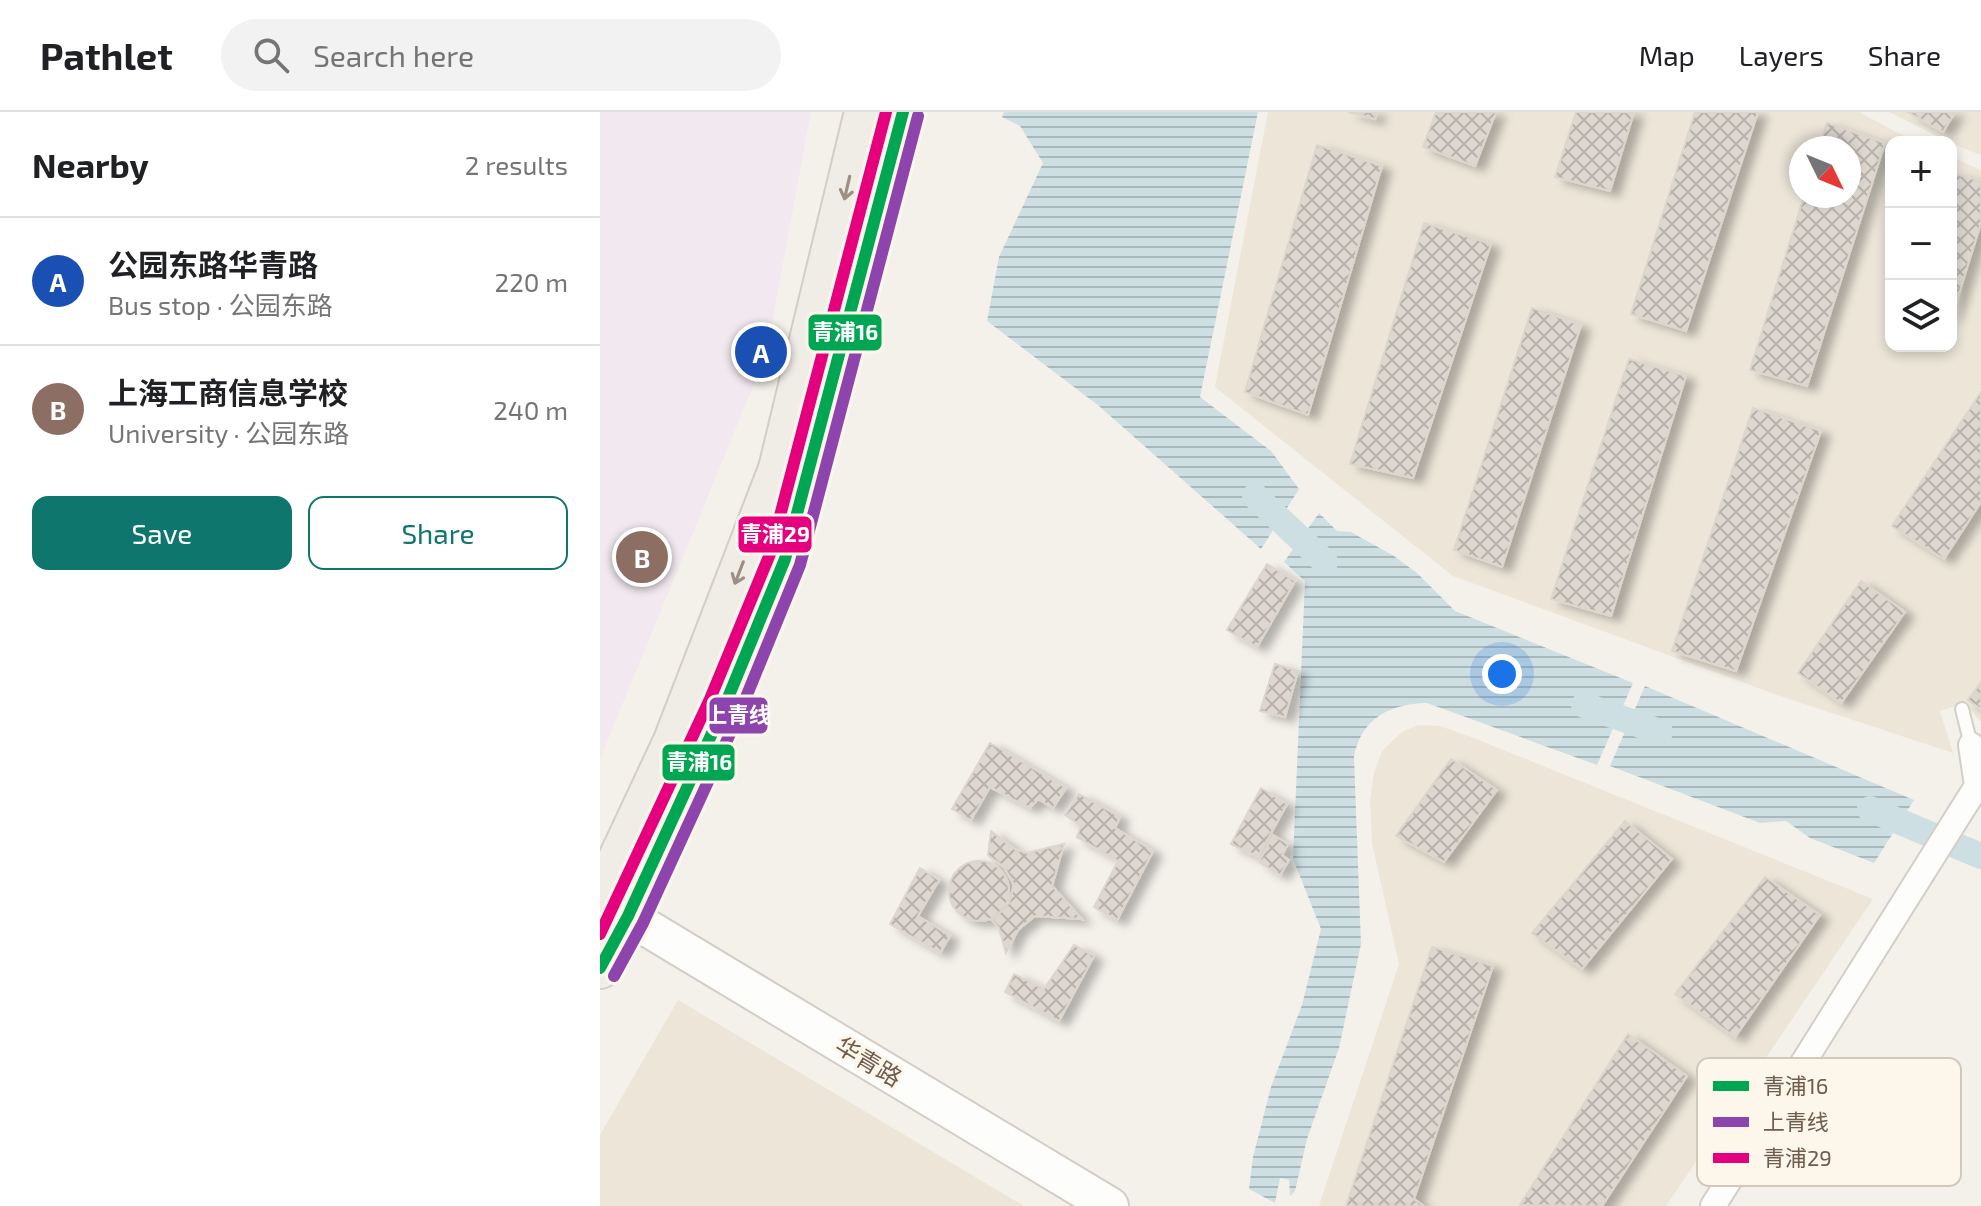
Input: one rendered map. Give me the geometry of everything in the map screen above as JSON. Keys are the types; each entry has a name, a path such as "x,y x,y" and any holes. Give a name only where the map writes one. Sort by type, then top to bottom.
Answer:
{"main road":[{"path":"600,968 609,905 779,469 865,112"},
{"path":"609,905 725,705 785,559 903,112"},
{"name":"华青路","path":"609,905 1110,1206"}],"street":[{"path":"1806,1058 1977,786 1971,745"},
{"path":"1713,1206 1726,1186"}],"lane":[{"path":"1962,709 1971,745"}],"shaded area":[{"path":"600,112 811,112 766,355 600,759"},
{"path":"1004,112 1258,112 1200,397 1271,451 1299,489 1261,549 1099,406 987,321 999,257 1043,163 1020,126 1002,117"},
{"path":"1268,112 1859,112 1904,136 1885,136 1885,352 1957,352 1957,160 1981,170 1981,722 1964,703 1940,711 1953,753 1777,695 1453,576 1215,387"},
{"path":"1889,112 1981,112 1981,155 1957,145 1957,136 1937,136"},
{"path":"1319,513 1337,531 1351,532 1394,556 1417,573 1455,611 1633,683 1597,765 1427,703 1389,710 1363,732 1354,757 1361,944 1339,1048 1307,1139 1295,1191 1290,1196 1289,1180 1280,1178 1275,1203 1249,1189 1253,1157 1271,1087 1302,1005 1321,929 1293,859 1305,581 1284,562"},
{"path":"1645,686 1914,800 1874,863 1810,838 1786,821 1760,823 1610,766"},
{"path":"1418,725 1440,726 1873,899 1766,1058 1697,1058 1697,1160 1666,1206 1319,1206 1399,964 1372,843 1370,800 1374,773 1382,751 1402,732"},
{"path":"678,1000 1024,1206 600,1206 600,1135"}],"building":[{"path":"1348,112 1377,112 1375,119"},
{"path":"1436,112 1496,112 1475,166 1423,147"},
{"path":"1576,112 1634,112 1610,191 1555,177"},
{"path":"1695,112 1758,112 1686,331 1631,314"},
{"path":"1908,112 1955,112 1943,132"},
{"path":"1827,123 1885,143 1807,386 1750,370 1800,208 1861,208 1861,136 1823,136"},
{"path":"1317,145 1382,166 1308,415 1245,392"},
{"path":"1957,175 1981,181 1981,223 1957,300"},
{"path":"1424,223 1491,244 1413,478 1350,464"},
{"path":"1532,308 1581,325 1502,567 1454,550"},
{"path":"1629,359 1686,376 1611,616 1551,599"},
{"path":"1981,392 1981,502 1944,559 1892,526"},
{"path":"1753,408 1821,431 1736,671 1672,651"},
{"path":"1267,564 1295,581 1257,647 1227,630"},
{"path":"1861,581 1905,612 1841,703 1798,673"},
{"path":"1275,664 1298,671 1285,717 1260,711"},
{"path":"1981,682 1981,709 1968,700"},
{"path":"990,743 1066,788 1053,808 1038,799 1030,808 990,787 971,820 952,809"},
{"path":"1451,759 1497,790 1444,862 1396,836"},
{"path":"1261,788 1287,804 1258,857 1231,844"},
{"path":"1079,794 1120,817 1115,828 1153,851 1117,920 1094,907 1118,861 1077,837 1081,826 1065,815"},
{"path":"1625,821 1672,859 1582,969 1532,933"},
{"path":"991,831 1016,850 1027,853 1064,844 1052,886 1082,919 1035,916 1018,930 1006,953 999,928 992,920 1009,903 1014,885 1004,867 988,855"},
{"path":"1273,835 1288,844 1282,855 1289,860 1280,875 1259,862"},
{"path":"979,861 1001,869 1009,891 1001,913 979,921 957,913 949,891 957,869"},
{"path":"920,868 939,880 918,916 950,936 940,953 890,924"},
{"path":"1765,877 1820,915 1735,1037 1675,994"},
{"path":"1074,945 1094,956 1059,1021 1005,992 1014,974 1044,989"},
{"path":"1432,947 1493,966 1414,1199 1424,1206 1346,1206"},
{"path":"1628,1034 1687,1076 1602,1206 1520,1205"}],"waterway":[{"path":"1255,496 1325,562"},
{"path":"1584,705 1660,732"},
{"path":"1870,809 1981,856"}],"transit line":[{"name":"青浦29","path":"600,934 710,699 770,554 886,112"},
{"name":"青浦16","path":"600,968 628,916 725,705 785,559 903,112"},
{"name":"上青线","path":"614,976 643,923 740,712 800,565 918,116"}],"place":[{"name":"公园东路华青路","path":"761,352"},
{"name":"上海工商信息学校","path":"642,557"}]}
